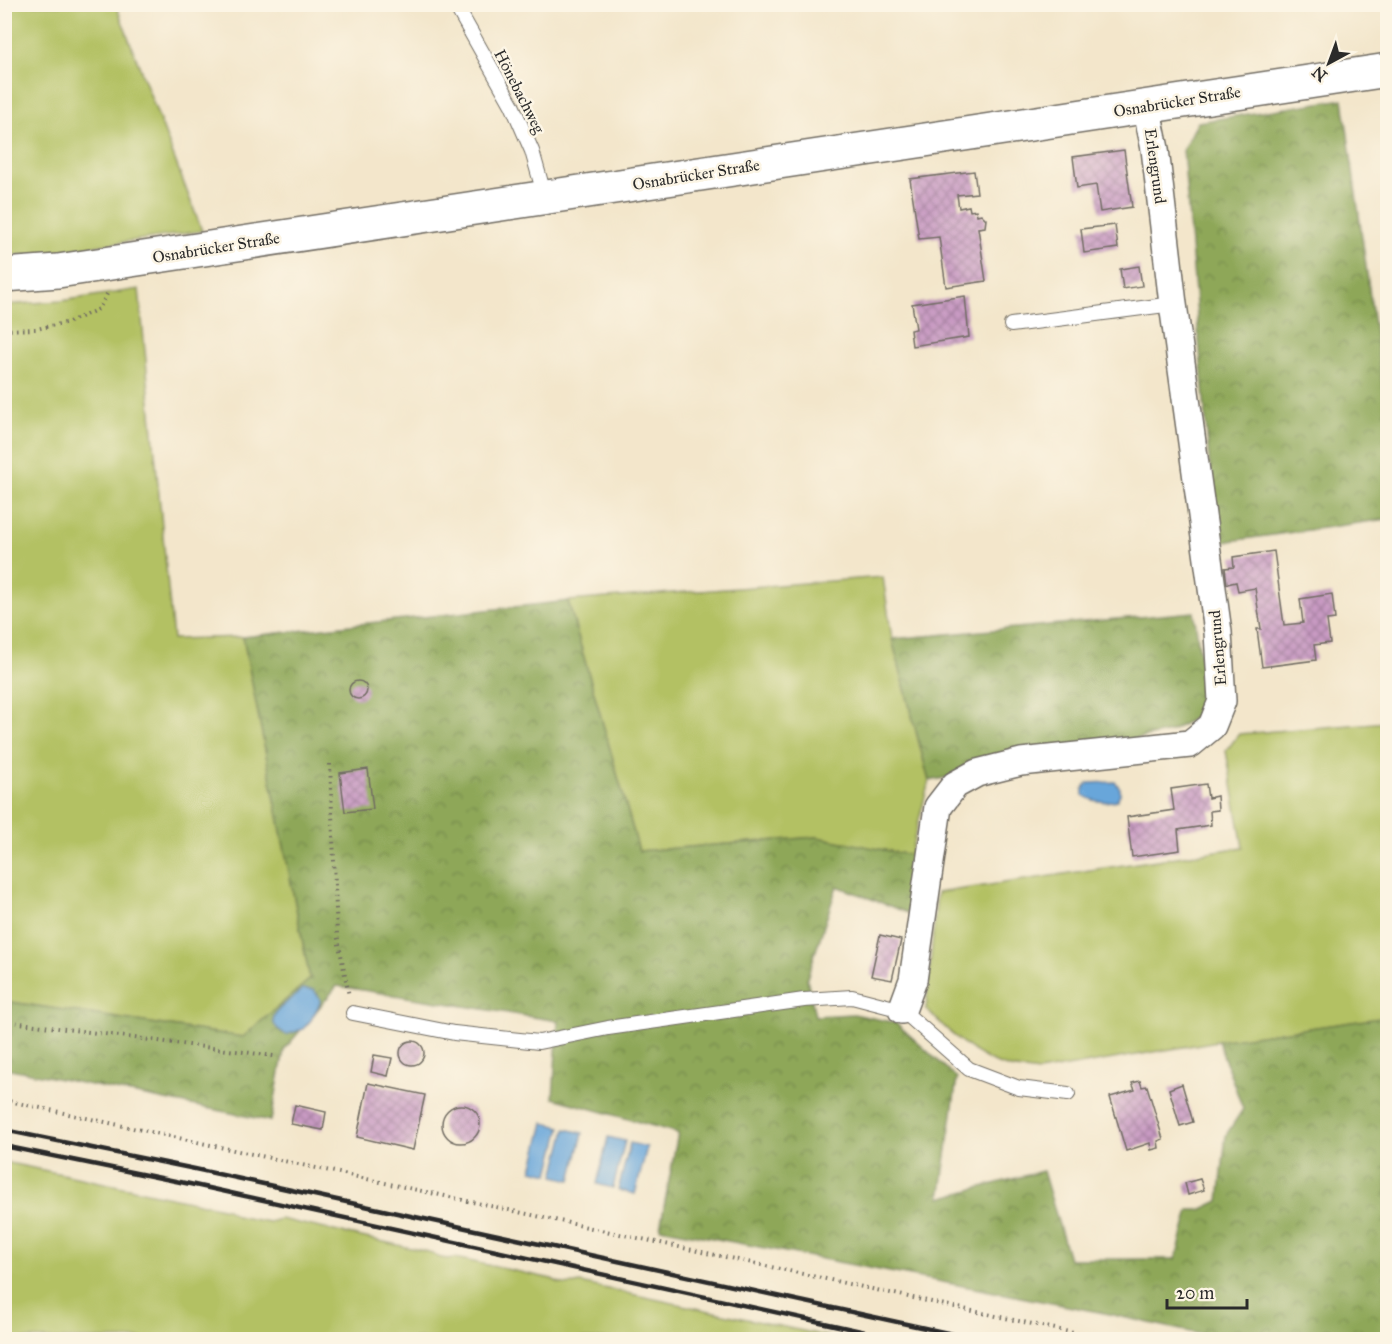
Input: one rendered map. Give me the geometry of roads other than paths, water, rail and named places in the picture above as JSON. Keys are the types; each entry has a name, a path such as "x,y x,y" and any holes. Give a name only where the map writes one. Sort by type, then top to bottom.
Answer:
{"main road":[{"name":"Osnabrücker Straße","path":"4,275 58,272 1388,70"}],"street":[{"name":"Erlengrund","path":"902,1010 913,980 938,807 955,785 977,773 1021,762 1190,744 1212,726 1222,701 1218,632 1173,304 1155,149 1146,106"}],"lane":[{"name":"Hönebachweg","path":"455,4 512,105 532,151 545,197"},
{"path":"1011,325 1173,304"},
{"path":"353,1012 454,1033 540,1042 608,1028 804,1000 852,997 902,1010 969,1069 1019,1088 1068,1094"}],"water":[{"path":"1115,782 1120,788 1117,800 1099,801 1083,795 1083,789 1088,783"},
{"path":"302,989 314,990 320,1003 303,1029 286,1035 274,1024 274,1016"},
{"path":"544,1123 561,1127 549,1174 532,1170"},
{"path":"566,1129 583,1133 571,1180 554,1176"},
{"path":"608,1137 625,1141 613,1188 597,1184"},
{"path":"630,1143 647,1147 635,1194 618,1190"}],"railway":[{"path":"4,1130 195,1169 980,1340"},
{"path":"4,1146 190,1184 902,1340"}]}
